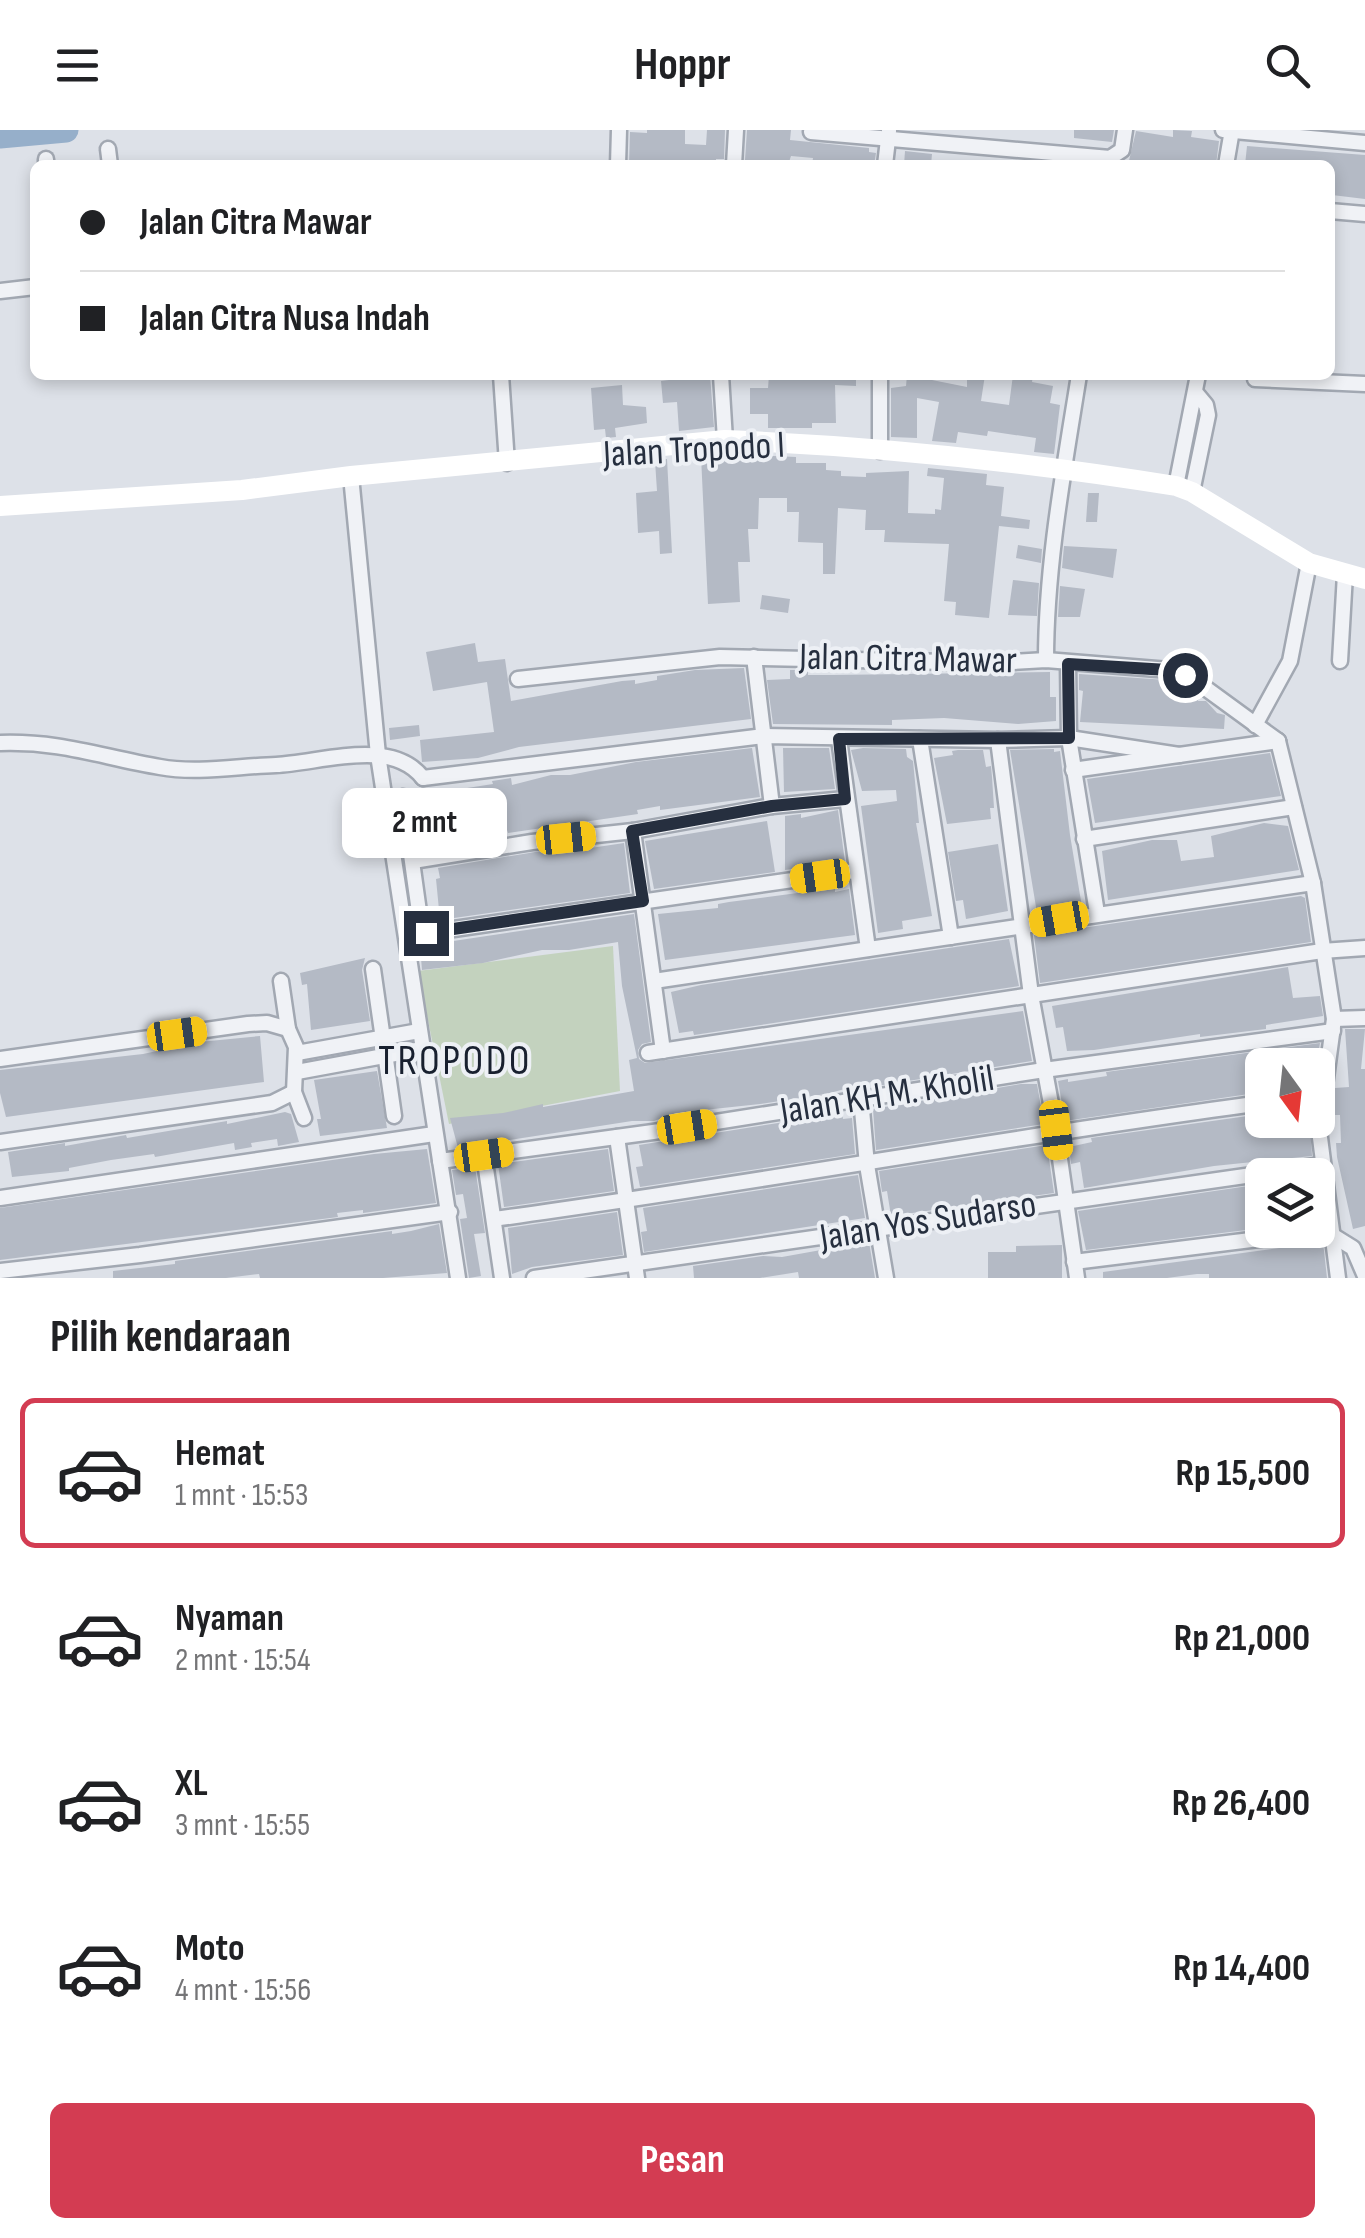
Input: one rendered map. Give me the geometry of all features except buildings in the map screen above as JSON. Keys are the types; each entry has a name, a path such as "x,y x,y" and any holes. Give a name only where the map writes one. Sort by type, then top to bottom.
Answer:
{"street":[{"path":"618,160 619,130"},
{"path":"734,160 736,130"},
{"path":"811,132 889,133 1110,158 1122,150 1125,130"},
{"path":"1223,130 1365,143"},
{"path":"1227,160 1232,130"},
{"path":"886,160 889,133"},
{"path":"1335,212 1365,214"},
{"path":"0,291 30,288"},
{"path":"501,380 507,463"},
{"path":"721,380 725,440"},
{"path":"880,380 880,451"},
{"path":"1046,660 1064,468 1079,380"},
{"path":"1184,489 1197,380"},
{"path":"1277,380 1365,384"},
{"name":"Jalan Tropodo I","path":"0,506 242,490 725,440 1064,468 1184,489 1309,563 1355,577"},
{"path":"351,476 378,755 458,1278"},
{"path":"1254,725 1290,661 1309,563"},
{"path":"1340,661 1355,577"},
{"path":"754,657 772,806"},
{"name":"Jalan Citra Mawar","path":"518,679 720,658 995,663 1046,660 1168,670 1185,675 1278,741"},
{"path":"1068,664 1069,738 1098,913"},
{"path":"385,800 403,797 423,778 764,736 1069,738 1179,755"},
{"path":"839,739 868,948"},
{"path":"920,740 951,937"},
{"path":"998,740 1030,994 1077,1267 1245,1243"},
{"path":"1073,770 1278,741 1324,951 1334,1025 1329,1048"},
{"path":"0,743 72,746 177,769 378,755 413,765 423,778"},
{"path":"403,797 421,926 426,933 856,871"},
{"path":"413,861 632,831 772,806 845,799"},
{"path":"1084,838 1294,807"},
{"path":"632,831 654,981 656,1052 1030,994 1365,948"},
{"path":"654,981 1312,883"},
{"path":"373,969 394,1116"},
{"path":"281,981 288,1029 297,1053 294,1092 304,1118"},
{"name":"Jalan KH M. Kholil","path":"440,1161 861,1099 1365,1018"},
{"path":"0,1059 248,1024 288,1029"},
{"path":"297,1053 419,1031"},
{"path":"296,1072 422,1048"},
{"path":"0,1142 272,1102 294,1092"},
{"path":"861,1099 886,1278"},
{"path":"494,1219 868,1165 1056,1130 1245,1105"},
{"path":"0,1198 434,1134"},
{"path":"616,1136 636,1272"},
{"path":"484,1155 502,1278"},
{"name":"Jalan Yos Sudarso","path":"534,1278 636,1272 1064,1200 1245,1175"},
{"path":"0,1271 450,1212"},
{"path":"1335,1234 1353,1248 1365,1276"},
{"path":"1334,1248 1338,1278"}],"green space":[{"path":"613,946 620,1091 449,1124 418,971"}],"waterway":[{"path":"0,136 66,130"}],"district":[{"name":"TROPODO","path":"455,1061"}],"route":[{"path":"426,933 643,901 632,831 772,806 845,799 839,739 1069,738 1068,664 1168,670 1185,675"}]}
